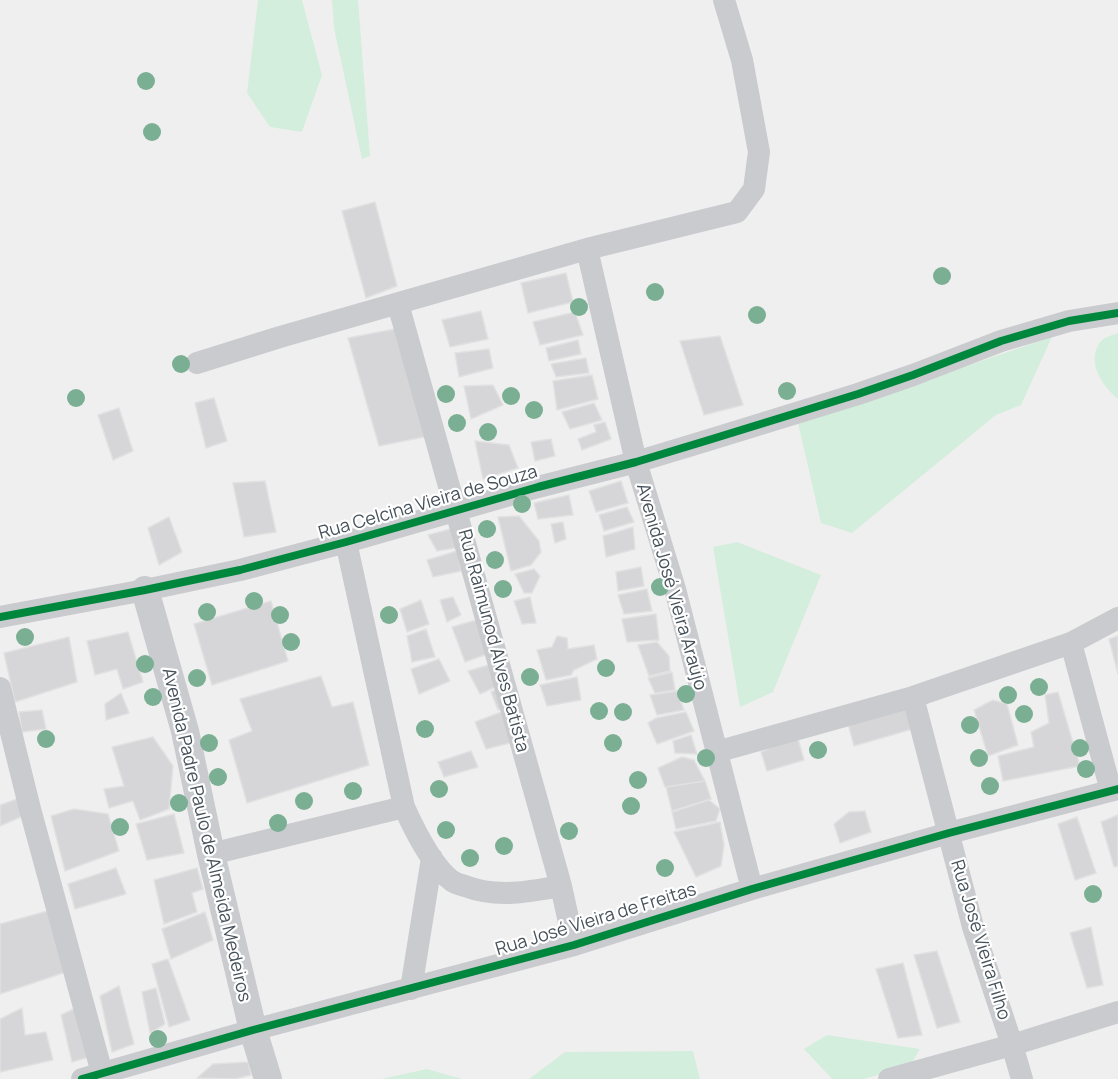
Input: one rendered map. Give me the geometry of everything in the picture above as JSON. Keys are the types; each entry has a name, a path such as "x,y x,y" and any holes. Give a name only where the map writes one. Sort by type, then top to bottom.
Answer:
{"street":[{"path":"197,363 587,249 736,212 754,189 759,152 742,60 724,0"},
{"name":"Avenida José Vieira Araújo","path":"587,249 636,462 675,589 753,889"},
{"name":"Rua Raimunod Alves Batista","path":"398,304 561,886 574,945"},
{"name":"Rua Celcina Vieira de Souza","path":"0,617 240,570 345,542 636,462 858,394 1001,341 1069,321 1118,314"},
{"path":"345,542 404,807 418,837 452,881 474,889 509,894 561,886"},
{"name":"Avenida Padre Paulo de Almeida Medeiros","path":"145,590 185,731 211,854 253,1030 268,1079"},
{"path":"716,752 913,697 1071,643 1118,618"},
{"path":"1071,643 1114,790"},
{"path":"0,688 92,1076"},
{"name":"Rua José Vieira Filho","path":"913,697 973,927 1022,1079"},
{"name":"Rua José Vieira de Freitas","path":"92,1076 253,1030 574,945 753,889 949,833 1114,790"},
{"path":"211,854 404,807"},
{"path":"411,989 432,858"},
{"path":"889,1079 1012,1045 1118,1012"}],"green space":[{"path":"258,0 302,0 322,75 302,132 270,127 247,93"},
{"path":"332,0 358,0 370,156 362,159 334,28"},
{"path":"1118,333 1118,399 1101,380 1095,365 1095,357 1096,349 1101,341"},
{"path":"1052,337 1021,405 996,415 852,533 821,523 798,423"},
{"path":"737,542 821,575 773,692 740,707 713,547"},
{"path":"827,1035 920,1049 910,1066 864,1079 832,1079 804,1049"},
{"path":"693,1051 700,1079 529,1079 565,1052"},
{"path":"427,1069 462,1079 381,1079"}],"building":[{"path":"375,202 397,286 366,298 342,211"},
{"path":"566,273 573,302 528,313 521,283"},
{"path":"481,311 488,339 450,347 442,320"},
{"path":"575,312 583,335 540,345 533,322"},
{"path":"400,328 434,435 379,446 348,338"},
{"path":"720,336 743,405 704,415 680,341"},
{"path":"578,340 581,354 549,361 546,348"},
{"path":"489,349 493,368 459,377 455,353"},
{"path":"586,358 589,373 556,377 551,364"},
{"path":"592,375 598,399 557,410 553,381"},
{"path":"493,385 503,405 471,419 464,386"},
{"path":"214,398 227,441 206,448 195,403"},
{"path":"594,403 602,420 570,429 562,412"},
{"path":"119,408 133,451 113,460 98,415"},
{"path":"605,422 611,439 582,450 578,439 596,432 594,425"},
{"path":"551,439 555,456 535,461 531,442"},
{"path":"475,441 509,445 518,468 483,479"},
{"path":"265,481 276,532 244,537 233,483"},
{"path":"621,481 628,503 596,512 589,491"},
{"path":"569,495 573,515 538,519 534,503"},
{"path":"627,507 634,522 604,531 599,515"},
{"path":"519,516 539,541 541,552 531,565 511,571 498,517"},
{"path":"169,517 182,552 159,565 148,528"},
{"path":"563,522 566,539 555,543 551,524"},
{"path":"633,527 635,549 606,557 603,536"},
{"path":"454,528 460,547 437,551 428,535"},
{"path":"457,551 461,571 433,577 427,560"},
{"path":"641,567 644,586 618,591 616,572"},
{"path":"534,569 540,576 532,593 524,593 515,574"},
{"path":"647,589 652,611 624,614 618,595"},
{"path":"453,597 461,615 447,622 440,600"},
{"path":"530,597 536,623 522,624 514,601"},
{"path":"421,600 429,624 407,632 400,609"},
{"path":"271,601 288,661 212,685 194,624"},
{"path":"656,614 659,640 627,642 622,619"},
{"path":"483,618 493,652 465,662 452,627"},
{"path":"426,629 435,657 412,662 407,636"},
{"path":"128,632 143,682 123,689 117,669 95,675 87,641"},
{"path":"557,636 567,638 568,649 594,645 597,659 574,670 571,675 546,680 537,650 552,647"},
{"path":"1118,636 1118,674 1109,639"},
{"path":"69,637 77,682 15,702 4,653"},
{"path":"657,642 669,656 670,671 649,676 638,645"},
{"path":"439,659 450,681 419,694 411,669"},
{"path":"496,663 502,684 480,694 468,671"},
{"path":"672,672 675,690 655,693 648,678"},
{"path":"321,676 332,707 353,702 369,765 247,803 229,740 252,731 240,699"},
{"path":"577,677 581,700 547,706 540,685"},
{"path":"503,686 508,706 498,710 491,692"},
{"path":"677,691 684,710 657,715 650,695"},
{"path":"1058,692 1080,766 1003,781 998,756 1034,747 1031,732 1049,723 1045,695"},
{"path":"121,693 129,713 106,720 105,704"},
{"path":"993,700 1007,704 1018,745 988,756 974,710"},
{"path":"911,705 916,728 854,746 848,724"},
{"path":"509,709 518,741 486,749 475,722"},
{"path":"42,710 46,729 22,732 19,712"},
{"path":"686,712 694,731 657,744 648,723 656,718"},
{"path":"691,735 697,754 675,753 673,741"},
{"path":"153,737 173,766 169,809 140,820 133,801 109,808 104,789 124,786 112,747"},
{"path":"798,739 804,760 767,771 761,752 775,745"},
{"path":"471,751 478,767 444,777 438,762"},
{"path":"682,757 694,760 705,781 665,787 658,768"},
{"path":"705,781 711,799 672,811 666,787"},
{"path":"17,799 23,816 0,826 0,805"},
{"path":"709,800 720,809 716,821 676,829 672,812"},
{"path":"74,809 108,814 119,851 65,871 51,816"},
{"path":"865,811 871,832 840,843 834,824 849,812"},
{"path":"174,814 184,853 147,860 136,824"},
{"path":"1118,815 1118,866 1114,867 1101,822"},
{"path":"1077,817 1096,873 1075,880 1058,824"},
{"path":"720,822 724,845 721,866 696,877 674,832"},
{"path":"116,868 126,894 75,909 68,884"},
{"path":"197,868 203,889 192,893 197,912 164,924 154,880"},
{"path":"51,910 69,971 0,994 0,924"},
{"path":"205,912 213,940 171,959 162,929"},
{"path":"1091,927 1103,985 1087,988 1070,933"},
{"path":"937,951 960,1022 937,1028 914,955"},
{"path":"168,959 190,1020 169,1027 152,964"},
{"path":"903,963 922,1035 898,1038 876,969"},
{"path":"119,986 134,1044 112,1052 100,996"},
{"path":"156,988 165,1024 150,1033 142,992"},
{"path":"78,1007 96,1055 72,1062 61,1015"},
{"path":"22,1008 25,1035 46,1032 53,1060 0,1072 0,1019"},
{"path":"248,1062 251,1075 235,1079 197,1078 213,1064"}],"cycle path":[{"path":"0,617 240,570 346,542 712,439 858,394 1001,341 1069,321 1118,313"},
{"path":"82,1079 253,1030 574,945 752,889 949,833 1118,789"}]}
